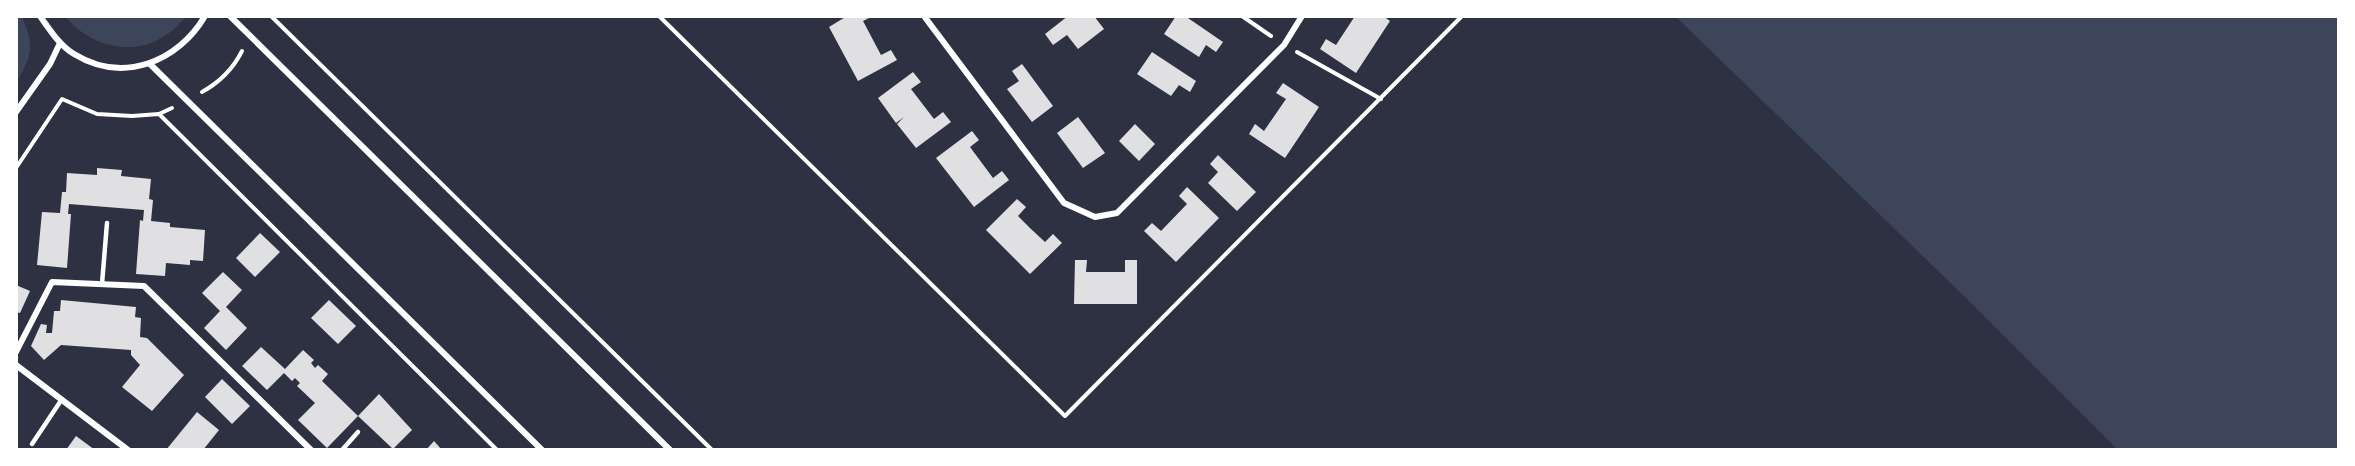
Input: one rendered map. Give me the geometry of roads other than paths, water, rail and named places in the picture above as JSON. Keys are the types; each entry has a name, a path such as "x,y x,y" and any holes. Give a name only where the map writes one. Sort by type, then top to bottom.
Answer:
{"street":[{"path":"40,16 60,43 74,54 98,65 124,68 150,64 174,52 195,34 205,16"},
{"path":"230,16 670,450"},
{"path":"924,16 1064,202 1095,217 1117,213 1284,45 1302,16"},
{"path":"16,112 50,64 60,43"},
{"path":"150,64 542,450"},
{"path":"16,351 52,282 144,286 310,450"},
{"path":"16,365 128,450"}],"lane":[{"path":"102,284 107,223"},
{"path":"32,444 62,399"},
{"path":"342,450 358,432"}]}
